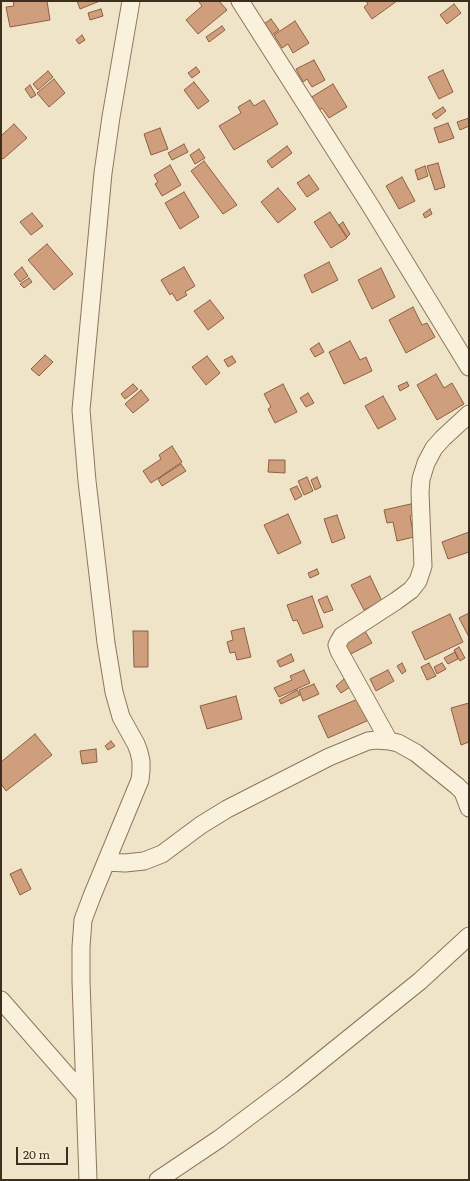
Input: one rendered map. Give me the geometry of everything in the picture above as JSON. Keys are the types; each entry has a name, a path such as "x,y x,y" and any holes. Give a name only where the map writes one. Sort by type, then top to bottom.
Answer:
{"street":[{"path":"88,1180 81,946 84,920 92,896 140,780 141,762 136,744 122,717 114,692 105,635 87,481 81,410 103,173 131,1"},
{"path":"240,1 370,205 469,367"},
{"path":"390,741 337,645 342,636 396,601 411,590 418,581 423,566 420,492 421,479 426,463 434,448 469,414"},
{"path":"106,862 125,863 144,861 162,854 201,825 227,809 329,757 368,741 390,741 398,743 416,752 457,786 467,797"},
{"path":"158,1180 219,1139 291,1085 420,981 469,936"},
{"path":"1,1000 85,1096"}],"building":[{"path":"13,1 47,1 50,20 10,27 6,7 14,6"},
{"path":"77,1 100,1 80,9"},
{"path":"219,1 227,10 198,34 186,20 202,6 199,2"},
{"path":"366,1 397,1 372,19 364,7 368,4"},
{"path":"454,4 461,13 447,24 440,15"},
{"path":"101,9 103,16 90,20 88,13"},
{"path":"271,19 279,30 269,37 261,26"},
{"path":"295,21 309,43 293,53 288,44 282,48 274,35"},
{"path":"222,26 225,30 209,42 206,37"},
{"path":"82,35 85,40 79,44 76,40"},
{"path":"314,60 325,80 312,87 307,79 303,82 296,69"},
{"path":"196,67 200,72 192,78 188,73"},
{"path":"443,70 453,92 439,99 428,77"},
{"path":"48,71 53,77 38,90 33,84"},
{"path":"54,79 65,93 49,107 37,93"},
{"path":"194,82 209,101 198,109 184,90"},
{"path":"333,84 347,107 329,118 322,108 318,111 310,98"},
{"path":"30,85 36,95 31,98 25,89"},
{"path":"250,100 254,106 264,100 278,124 234,150 219,126 241,113 238,107"},
{"path":"443,107 446,111 436,119 432,114"},
{"path":"469,118 469,126 460,130 457,122"},
{"path":"448,123 454,138 439,143 434,128"},
{"path":"14,124 27,138 3,159 1,157 1,136"},
{"path":"160,128 168,149 151,155 144,134"},
{"path":"184,144 188,152 172,160 168,153"},
{"path":"287,146 292,153 272,168 267,161"},
{"path":"199,149 205,158 195,164 190,155"},
{"path":"204,161 237,205 223,214 191,171"},
{"path":"438,163 445,187 435,190 427,166"},
{"path":"170,165 181,185 162,196 155,184 158,182 154,175"},
{"path":"425,166 428,176 418,180 415,170"},
{"path":"309,175 319,189 307,197 297,183"},
{"path":"402,177 415,201 399,209 386,186"},
{"path":"278,188 296,209 278,223 261,202"},
{"path":"184,192 199,217 180,229 165,203"},
{"path":"430,209 432,214 425,218 423,214"},
{"path":"330,212 347,238 331,248 314,222"},
{"path":"32,213 43,226 31,235 20,222"},
{"path":"343,222 350,234 347,237 339,225"},
{"path":"47,244 73,274 54,290 28,260"},
{"path":"329,262 338,280 312,293 304,275"},
{"path":"22,267 28,276 20,282 14,274"},
{"path":"184,267 195,286 185,292 187,295 177,301 172,293 170,295 161,280"},
{"path":"381,268 395,297 372,309 358,280"},
{"path":"29,278 32,282 24,288 20,284"},
{"path":"210,300 224,318 208,330 194,311"},
{"path":"413,307 422,325 427,323 435,337 406,353 389,320"},
{"path":"350,341 360,360 366,357 372,371 344,384 329,352"},
{"path":"319,343 324,352 315,357 310,349"},
{"path":"45,355 53,362 39,376 31,369"},
{"path":"207,356 220,373 206,385 192,367"},
{"path":"232,356 236,362 228,367 224,360"},
{"path":"436,374 444,388 452,383 464,404 437,420 417,385"},
{"path":"407,382 409,386 400,391 398,386"},
{"path":"133,384 138,389 125,399 121,394"},
{"path":"283,384 297,412 275,423 268,409 271,407 264,394"},
{"path":"141,390 149,400 133,413 125,404"},
{"path":"308,393 314,403 306,407 300,398"},
{"path":"383,396 396,419 378,429 365,406"},
{"path":"172,446 182,462 151,483 143,471 161,459 159,455"},
{"path":"269,460 285,460 285,473 268,472"},
{"path":"181,464 186,471 162,486 158,479"},
{"path":"307,477 313,491 304,495 298,481"},
{"path":"317,477 321,487 315,490 311,480"},
{"path":"297,486 302,496 295,500 290,489"},
{"path":"415,503 417,514 410,516 414,537 397,541 393,522 387,523 384,510"},
{"path":"288,514 301,543 278,554 264,525"},
{"path":"337,515 345,538 332,543 324,519"},
{"path":"469,532 469,552 448,559 442,542"},
{"path":"317,569 319,574 310,578 308,573"},
{"path":"370,576 382,601 364,610 351,585"},
{"path":"312,596 323,627 303,634 297,620 293,621 287,605"},
{"path":"327,596 333,610 324,613 318,600"},
{"path":"469,613 469,637 459,618"},
{"path":"450,614 463,642 425,660 412,632"},
{"path":"244,628 251,657 237,660 235,652 230,653 227,642 233,640 231,631"},
{"path":"133,631 148,631 148,667 134,667"},
{"path":"365,631 372,643 347,656 341,644"},
{"path":"459,647 465,658 460,661 454,650"},
{"path":"455,652 458,659 448,664 444,658"},
{"path":"291,654 294,661 280,667 277,661"},
{"path":"402,663 406,671 402,674 397,666"},
{"path":"429,663 436,676 427,680 421,667"},
{"path":"442,663 446,669 437,674 434,667"},
{"path":"304,670 310,683 279,697 274,688 292,680 290,676"},
{"path":"388,670 394,681 376,691 370,679"},
{"path":"344,679 350,687 341,693 336,686"},
{"path":"314,684 319,694 303,701 299,690"},
{"path":"297,690 300,695 281,704 279,700"},
{"path":"236,696 242,719 207,729 200,706"},
{"path":"360,698 369,720 328,738 318,716"},
{"path":"469,703 469,742 461,745 451,708"},
{"path":"35,734 52,755 6,791 1,784 1,762"},
{"path":"111,741 115,746 108,750 105,746"},
{"path":"96,749 97,762 82,764 80,751"},
{"path":"21,869 31,889 20,895 10,874"}]}
